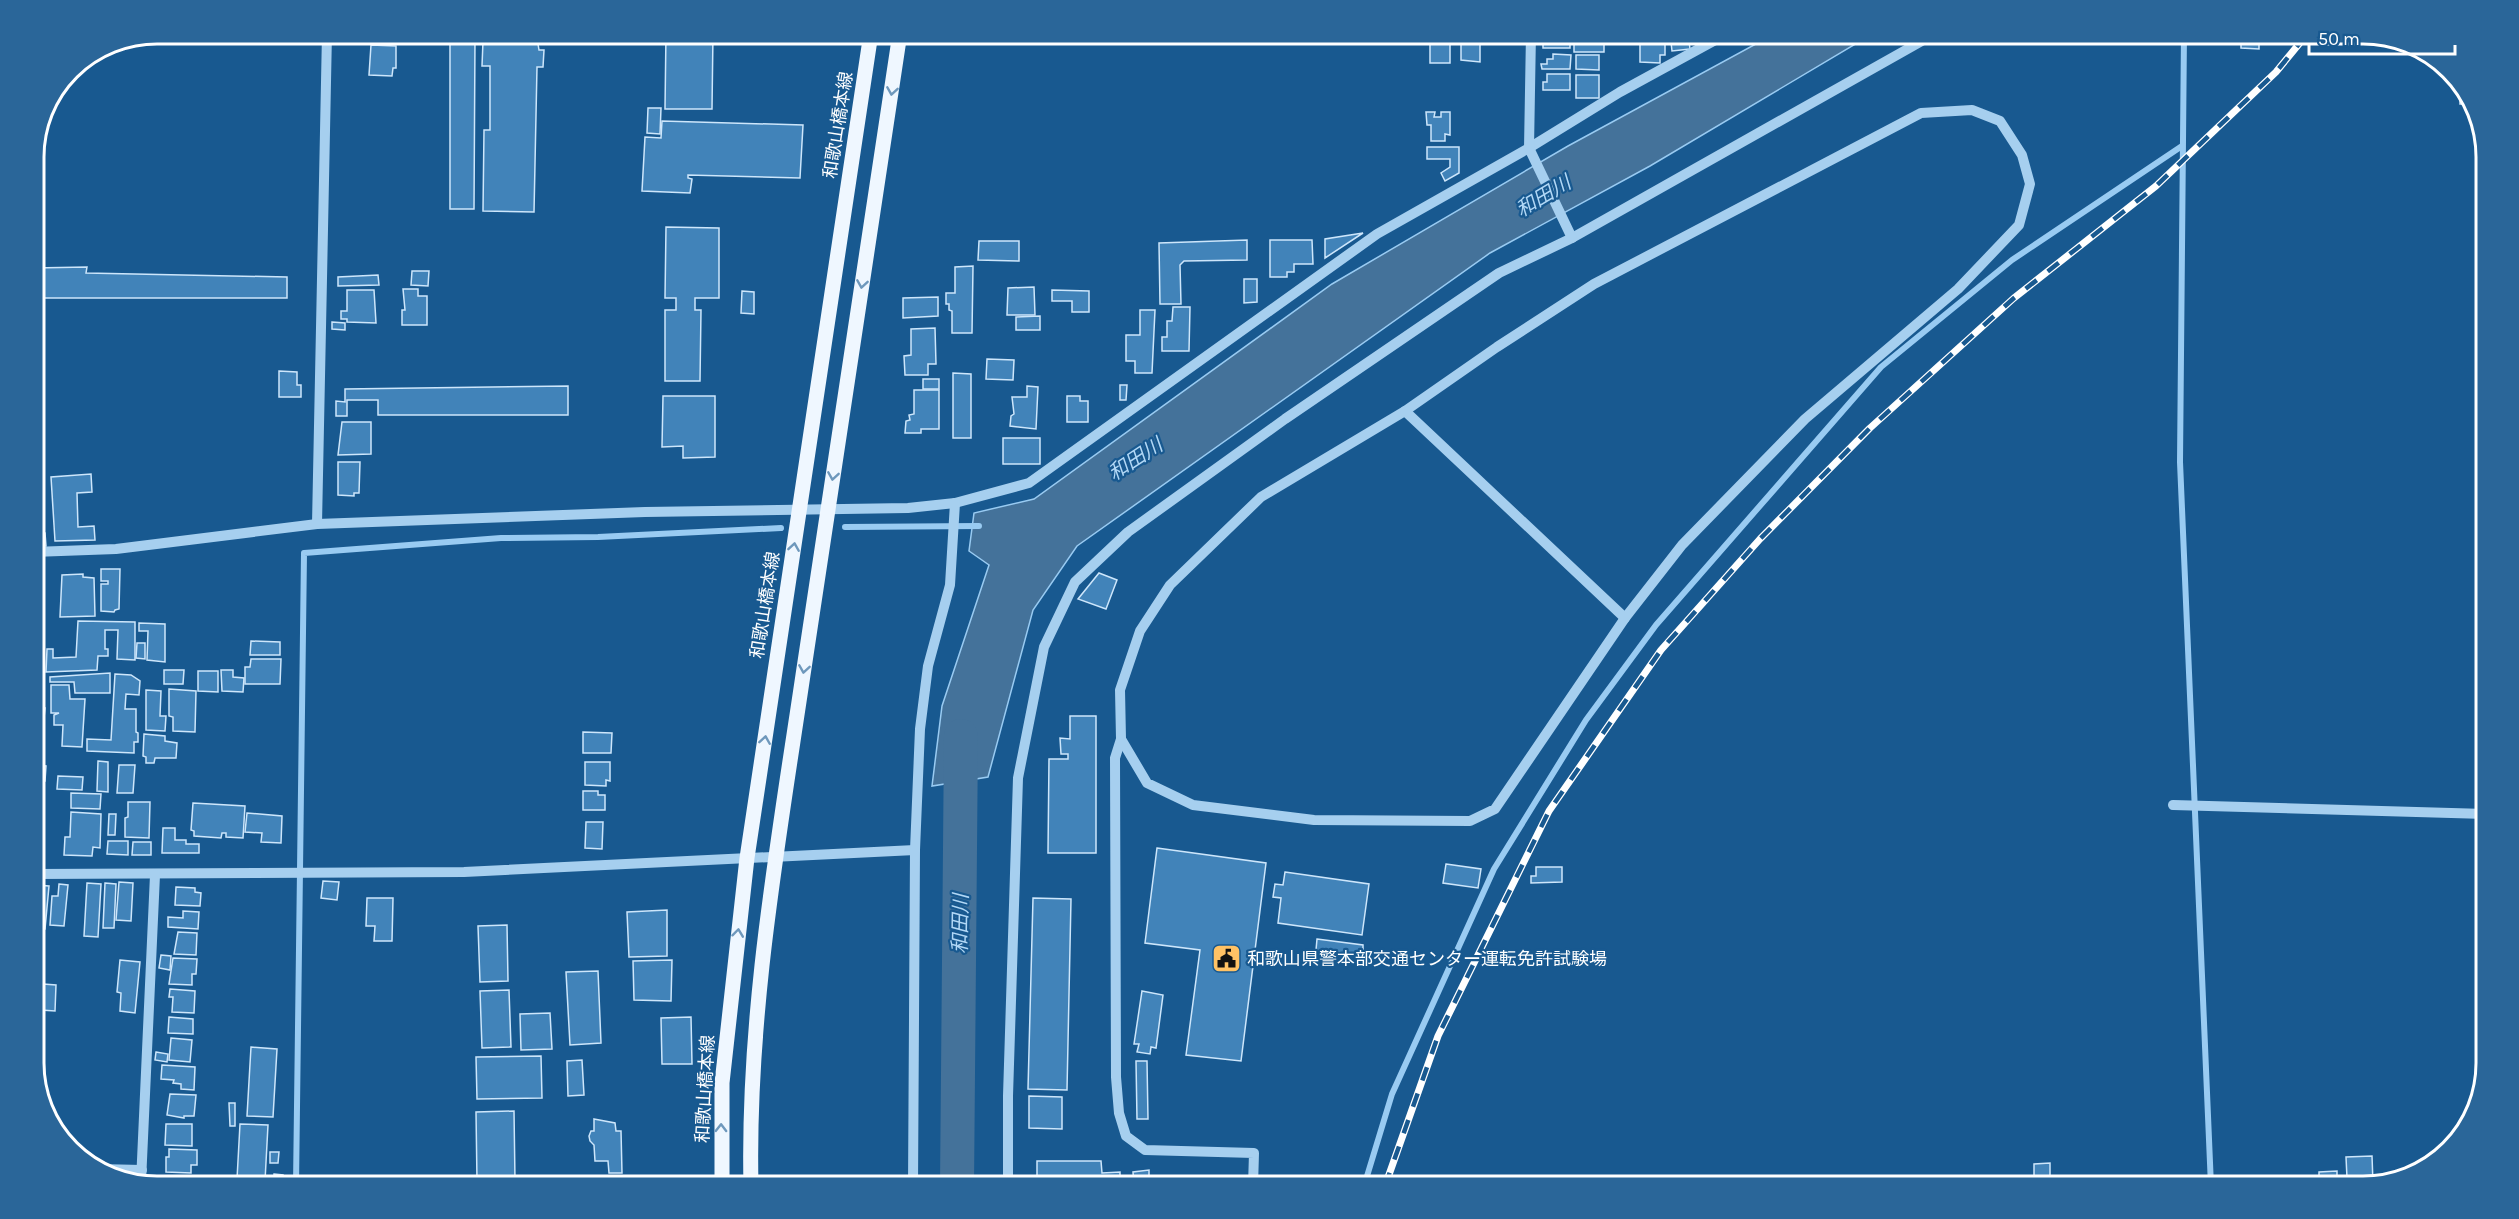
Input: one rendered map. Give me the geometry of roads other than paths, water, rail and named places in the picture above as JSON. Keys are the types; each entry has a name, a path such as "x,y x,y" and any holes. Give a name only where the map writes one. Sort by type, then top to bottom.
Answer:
{"main road":[{"name":"和歌山橋本線","path":"722,1176 722,1083 747,858 869,44"},
{"path":"751,1176 750,1135 754,1057 776,857 898,44"}],"street":[{"path":"317,524 327,44"},
{"path":"1531,44 1529,148 1570,234"},
{"path":"44,552 116,549 317,524 645,512 908,508 956,503 1029,483 1377,234 1529,148 1620,92 1708,44"},
{"path":"1008,1176 1008,1084 1018,778 1044,647 1075,582 1128,532 1286,419 1499,273 1916,44"},
{"path":"1121,739 1148,783 1193,805 1314,820 1470,821 1495,809 1625,618 1683,544 1805,419 1958,289 2019,225 2030,184 2022,155 2000,121 1972,110 1921,114 1594,284 1497,347 1405,411 1261,497 1170,585 1140,632 1120,690 1121,739 1114,758 1116,1065 1119,1113 1126,1136 1145,1150 1254,1153 1253,1176"},
{"path":"1405,411 1625,618"},
{"path":"913,1176 915,850 920,729 928,666 950,585 956,503"},
{"path":"2173,805 2476,814"},
{"path":"44,874 464,872 915,850"},
{"path":"142,1175 155,875"},
{"path":"120,1170 142,1170"}],"water":[{"path":"1756,44 1855,44 1650,166 1490,253 1077,546 1033,610 988,777 932,786 942,706 989,565 969,551 974,513 1034,499 1332,284 1568,146"}],"waterway":[{"path":"2184,44 2180,462 2211,1176"},
{"path":"1367,1176 1392,1094 1494,869 1586,720 1656,625 1881,367 2012,260 2182,146"},
{"path":"845,527 979,526"},
{"path":"296,1176 304,553 501,538 598,537 781,528"},
{"name":"和田川","path":"957,1176 961,736"}],"railway":[{"path":"1389,1176 1438,1036 1549,811 1661,650 1760,539 1870,428 2014,298 2156,186 2276,72 2299,44"}],"place":[{"name":"和歌山県警本部交通センター運転免許試験場","path":"1226,959"}]}
